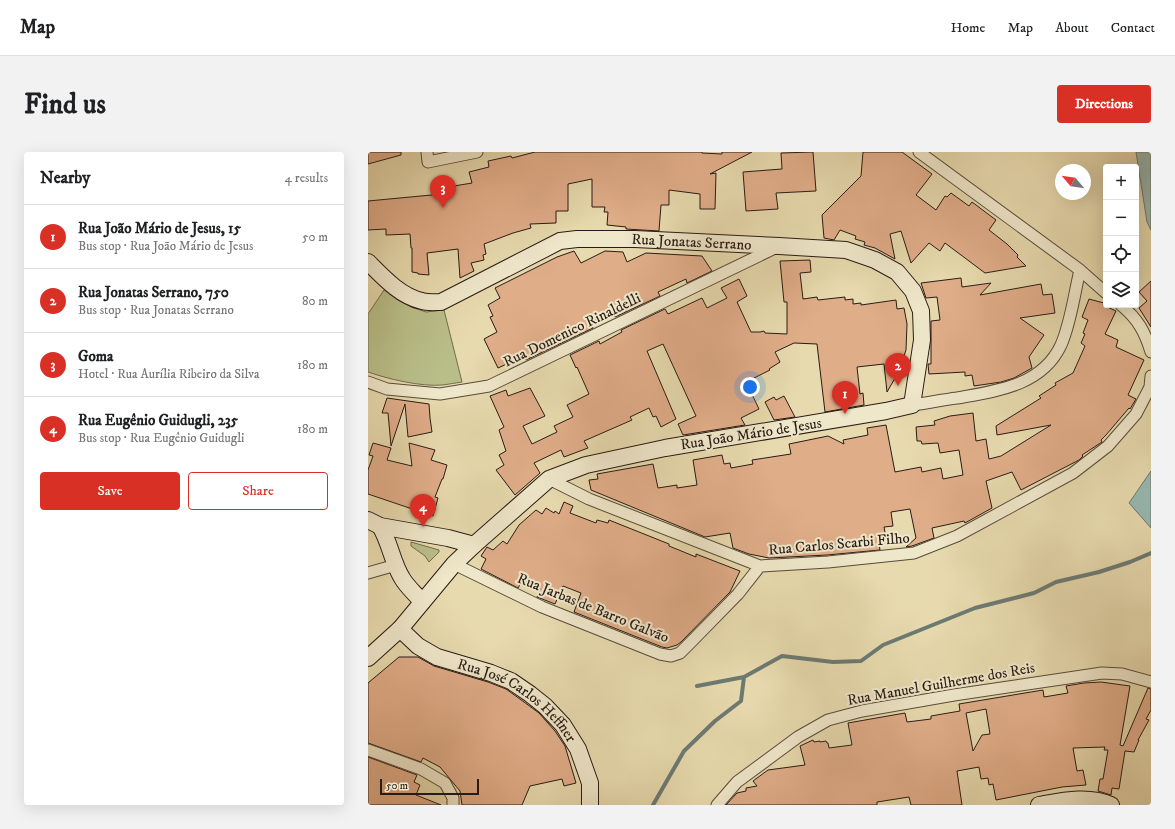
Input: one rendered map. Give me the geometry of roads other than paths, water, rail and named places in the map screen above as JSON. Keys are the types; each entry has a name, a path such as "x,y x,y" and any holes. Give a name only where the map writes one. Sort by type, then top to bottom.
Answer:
{"street":[{"path":"427,152 428,162 477,152"},
{"path":"919,152 1080,270 1103,289"},
{"name":"Rua Jonatas Serrano","path":"368,262 404,294 422,301 441,302 560,241 577,239 635,240 846,250 875,260 897,272 913,291 921,311 922,340 912,406"},
{"name":"Rua Domenico Rinaldelli","path":"368,382 387,389 440,394 489,386 606,331 779,246"},
{"name":"Rua João Mário de Jesus","path":"368,658 400,629 454,564 474,544 549,479 586,465 665,448 990,393 1013,386 1036,375 1052,361 1061,345 1068,323 1080,270"},
{"path":"1125,308 1131,313 1146,335 1151,352"},
{"name":"Rua Carlos Scarbi Filho","path":"549,479 589,499 760,566 828,562 914,553 957,536 1073,473 1108,446 1136,414 1150,387 1151,376"},
{"path":"374,523 474,544"},
{"path":"374,523 386,536 402,579 422,602"},
{"name":"Rua Jarbas de Barro Galvão","path":"454,564 542,607 660,654 671,656 680,653 693,640 738,594 760,566"},
{"path":"368,573 396,565"},
{"name":"Rua José Carlos Heffner","path":"400,629 418,646 437,657 511,681 545,706 563,725 578,749 590,783 590,805"},
{"name":"Rua Manuel Guilherme dos Reis","path":"717,805 737,782 798,737 828,720 855,712 954,695 1102,673 1122,674 1151,682"},
{"path":"368,750 421,769 445,783 452,798 453,805"},
{"path":"1040,805 1077,799 1105,802 1110,805"}],"water":[{"path":"1136,152 1151,152 1151,230 1147,222"},
{"path":"1151,471 1151,528 1129,503"}],"waterway":[{"path":"697,686 744,677 782,656 833,662 861,661 883,645 975,608 1034,593 1056,582 1099,572 1130,562 1151,553"},
{"path":"653,805 684,751 715,721 741,701 744,677"}],"place":[{"name":"Goma","path":"443,208"},
{"name":"Rua Jonatas Serrano, 750","path":"898,386"},
{"name":"Rua João Mário de Jesus, 15","path":"845,414"},
{"name":"Rua Eugênio Guidugli, 235","path":"423,527"}]}
